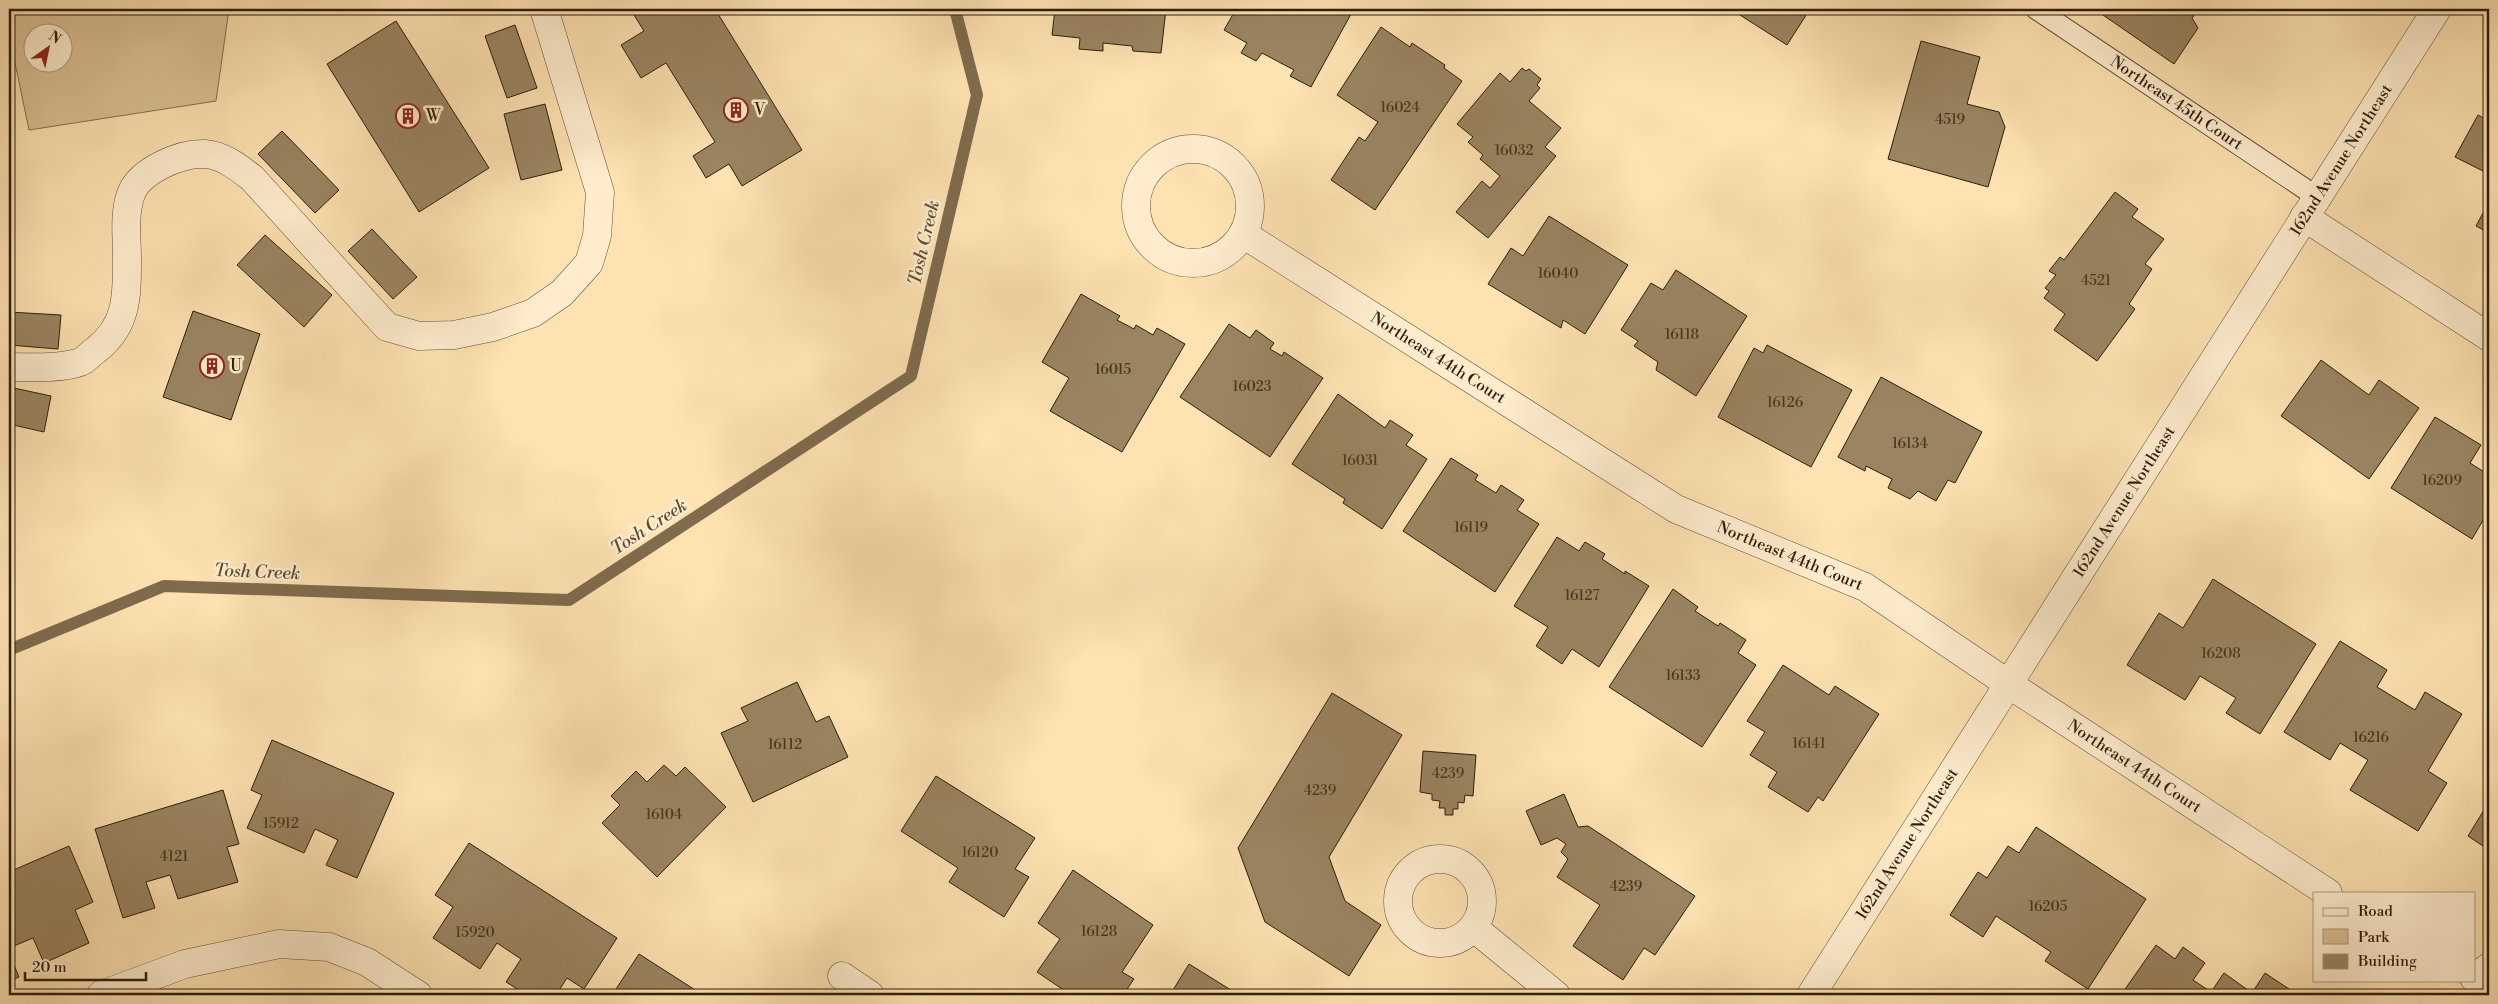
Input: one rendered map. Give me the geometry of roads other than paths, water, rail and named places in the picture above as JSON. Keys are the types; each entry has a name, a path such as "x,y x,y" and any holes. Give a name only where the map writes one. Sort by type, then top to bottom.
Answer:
{"street":[{"path":"9,367 49,367 79,363 102,345 116,329 127,300 126,221 130,195 148,172 177,158 206,154 233,163 252,178 387,327 419,336 454,335 493,327 533,313 562,293 589,264 597,236 600,192 544,9"},
{"name":"162nd Avenue Northeast","path":"1812,995 2437,9"},
{"path":"1197,149 1216,154 1233,165 1244,181 1250,200 1250,217 1243,234 1232,248 1217,258 1200,262 1182,262 1166,256 1152,245 1142,230 1137,212 1138,192 1146,174 1160,160 1178,151 1197,149"},
{"name":"Northeast 45th Court","path":"2311,207 2489,337"},
{"name":"Northeast 44th Court","path":"1243,234 1676,509 1865,587 2010,685 2326,892"},
{"path":"1474,928 1556,995"},
{"path":"101,995 185,964 280,944 329,947 367,962 418,995"},
{"path":"2476,978 2489,967"},
{"path":"842,976 870,995"}],"lane":[{"name":"Northeast 45th Court","path":"2036,9 2311,207"}],"waterway":[{"name":"Tosh Creek","path":"9,650 164,586 569,600 911,376 977,95 955,9"}],"place":[{"name":"V","path":"736,110"},
{"name":"W","path":"408,116"},
{"name":"U","path":"212,366"}]}
